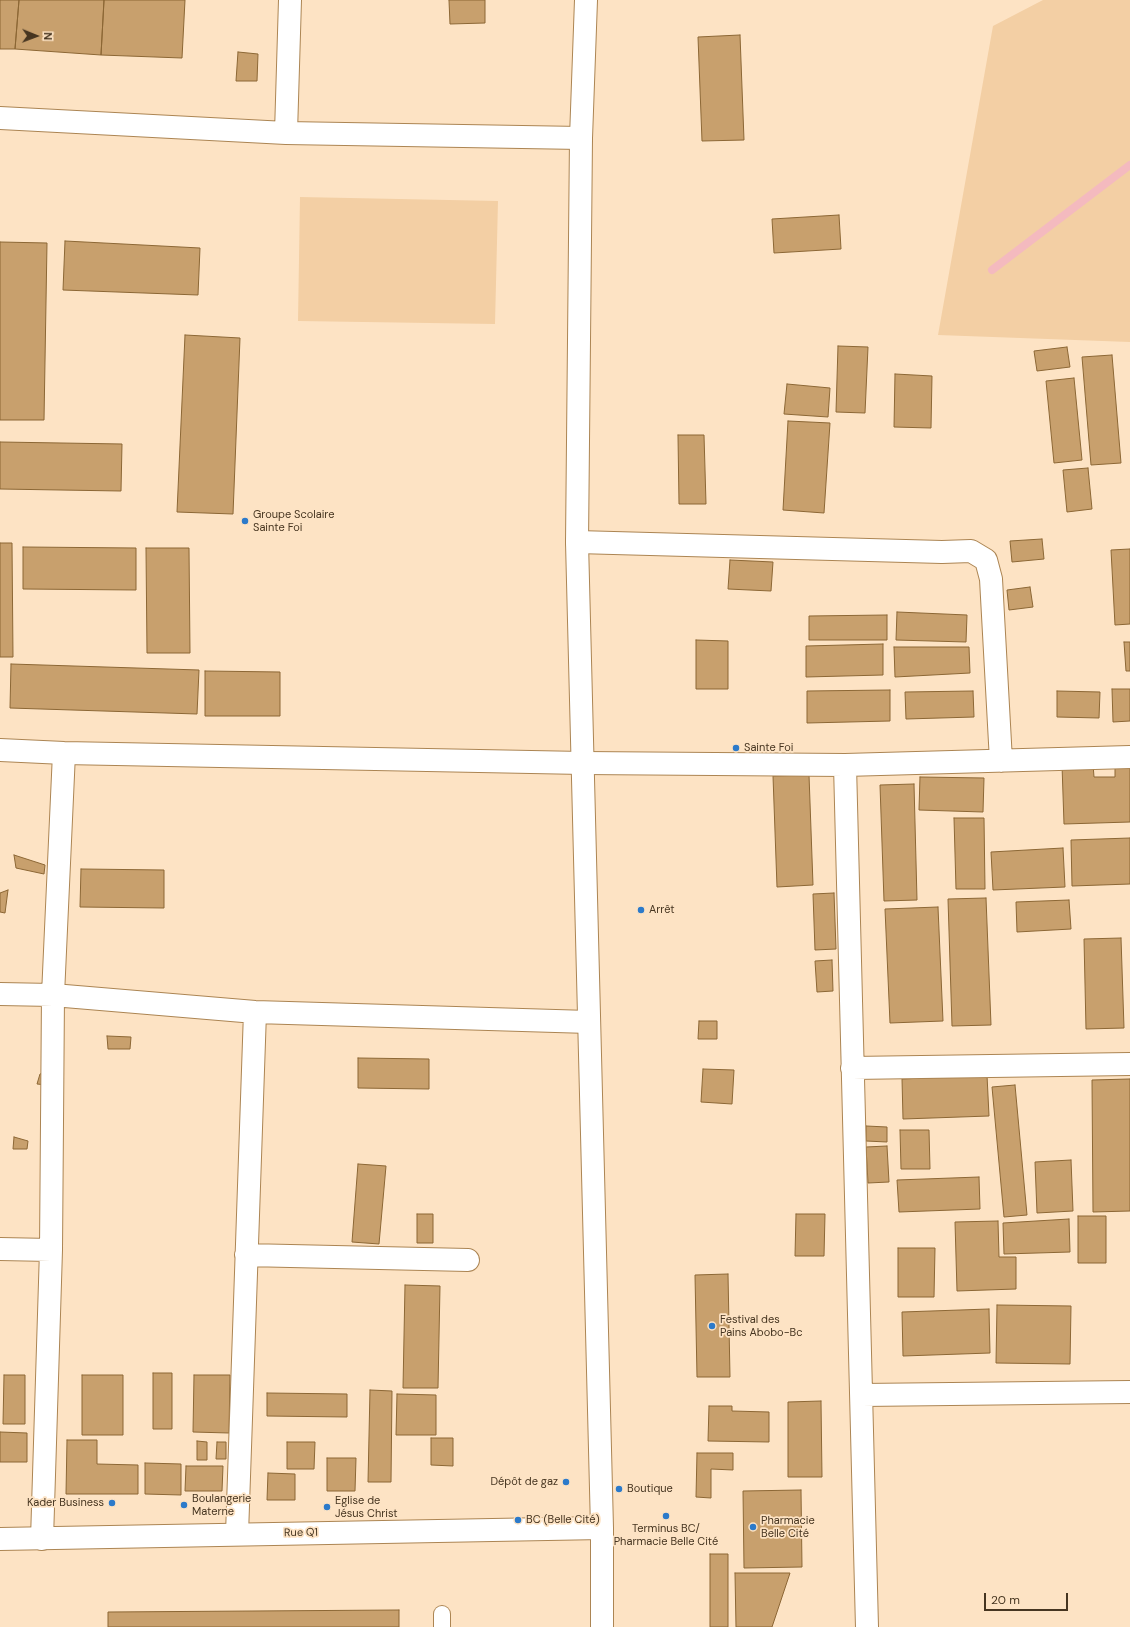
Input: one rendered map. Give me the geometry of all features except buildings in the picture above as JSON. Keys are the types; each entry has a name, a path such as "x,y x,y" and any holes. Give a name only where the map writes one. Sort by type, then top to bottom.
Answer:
{"street":[{"path":"286,133 290,0"},
{"path":"586,0 581,138 577,542 602,1528 602,1627"},
{"path":"0,118 286,133 581,138"},
{"path":"577,542 942,552 971,551 986,560 992,579 1001,761"},
{"path":"0,750 64,753 583,763 844,765 1130,757"},
{"path":"42,1539 51,1250 53,995 64,753"},
{"path":"844,765 867,1627"},
{"path":"0,994 53,995 254,1012 589,1022"},
{"path":"237,1534 254,1012"},
{"path":"852,1068 1130,1064"},
{"path":"0,1249 51,1250"},
{"path":"246,1255 468,1260"},
{"path":"862,1395 1130,1392"},
{"name":"Rue Q1","path":"0,1539 602,1528"}],"shaded area":[{"path":"1043,0 1130,0 1130,342 938,335 993,26"},
{"path":"300,197 498,201 495,324 298,321"}],"waterway":[{"path":"992,270 1130,165"}],"place":[{"name":"Groupe Scolaire Sainte Foi","path":"245,521"},
{"name":"Sainte Foi","path":"736,748"},
{"name":"Arrêt","path":"641,910"},
{"name":"Festival des Pains Abobo-Bc","path":"712,1326"},
{"name":"Dépôt de gaz","path":"566,1482"},
{"name":"Boutique","path":"619,1489"},
{"name":"Kader Business","path":"112,1503"},
{"name":"Boulangerie Materne","path":"184,1505"},
{"name":"Eglise de Jésus Christ","path":"327,1507"},
{"name":"Terminus BC/ Pharmacie Belle Cité","path":"666,1516"},
{"name":"BC (Belle Cité)","path":"518,1520"},
{"name":"Pharmacie Belle Cité","path":"753,1527"}]}
